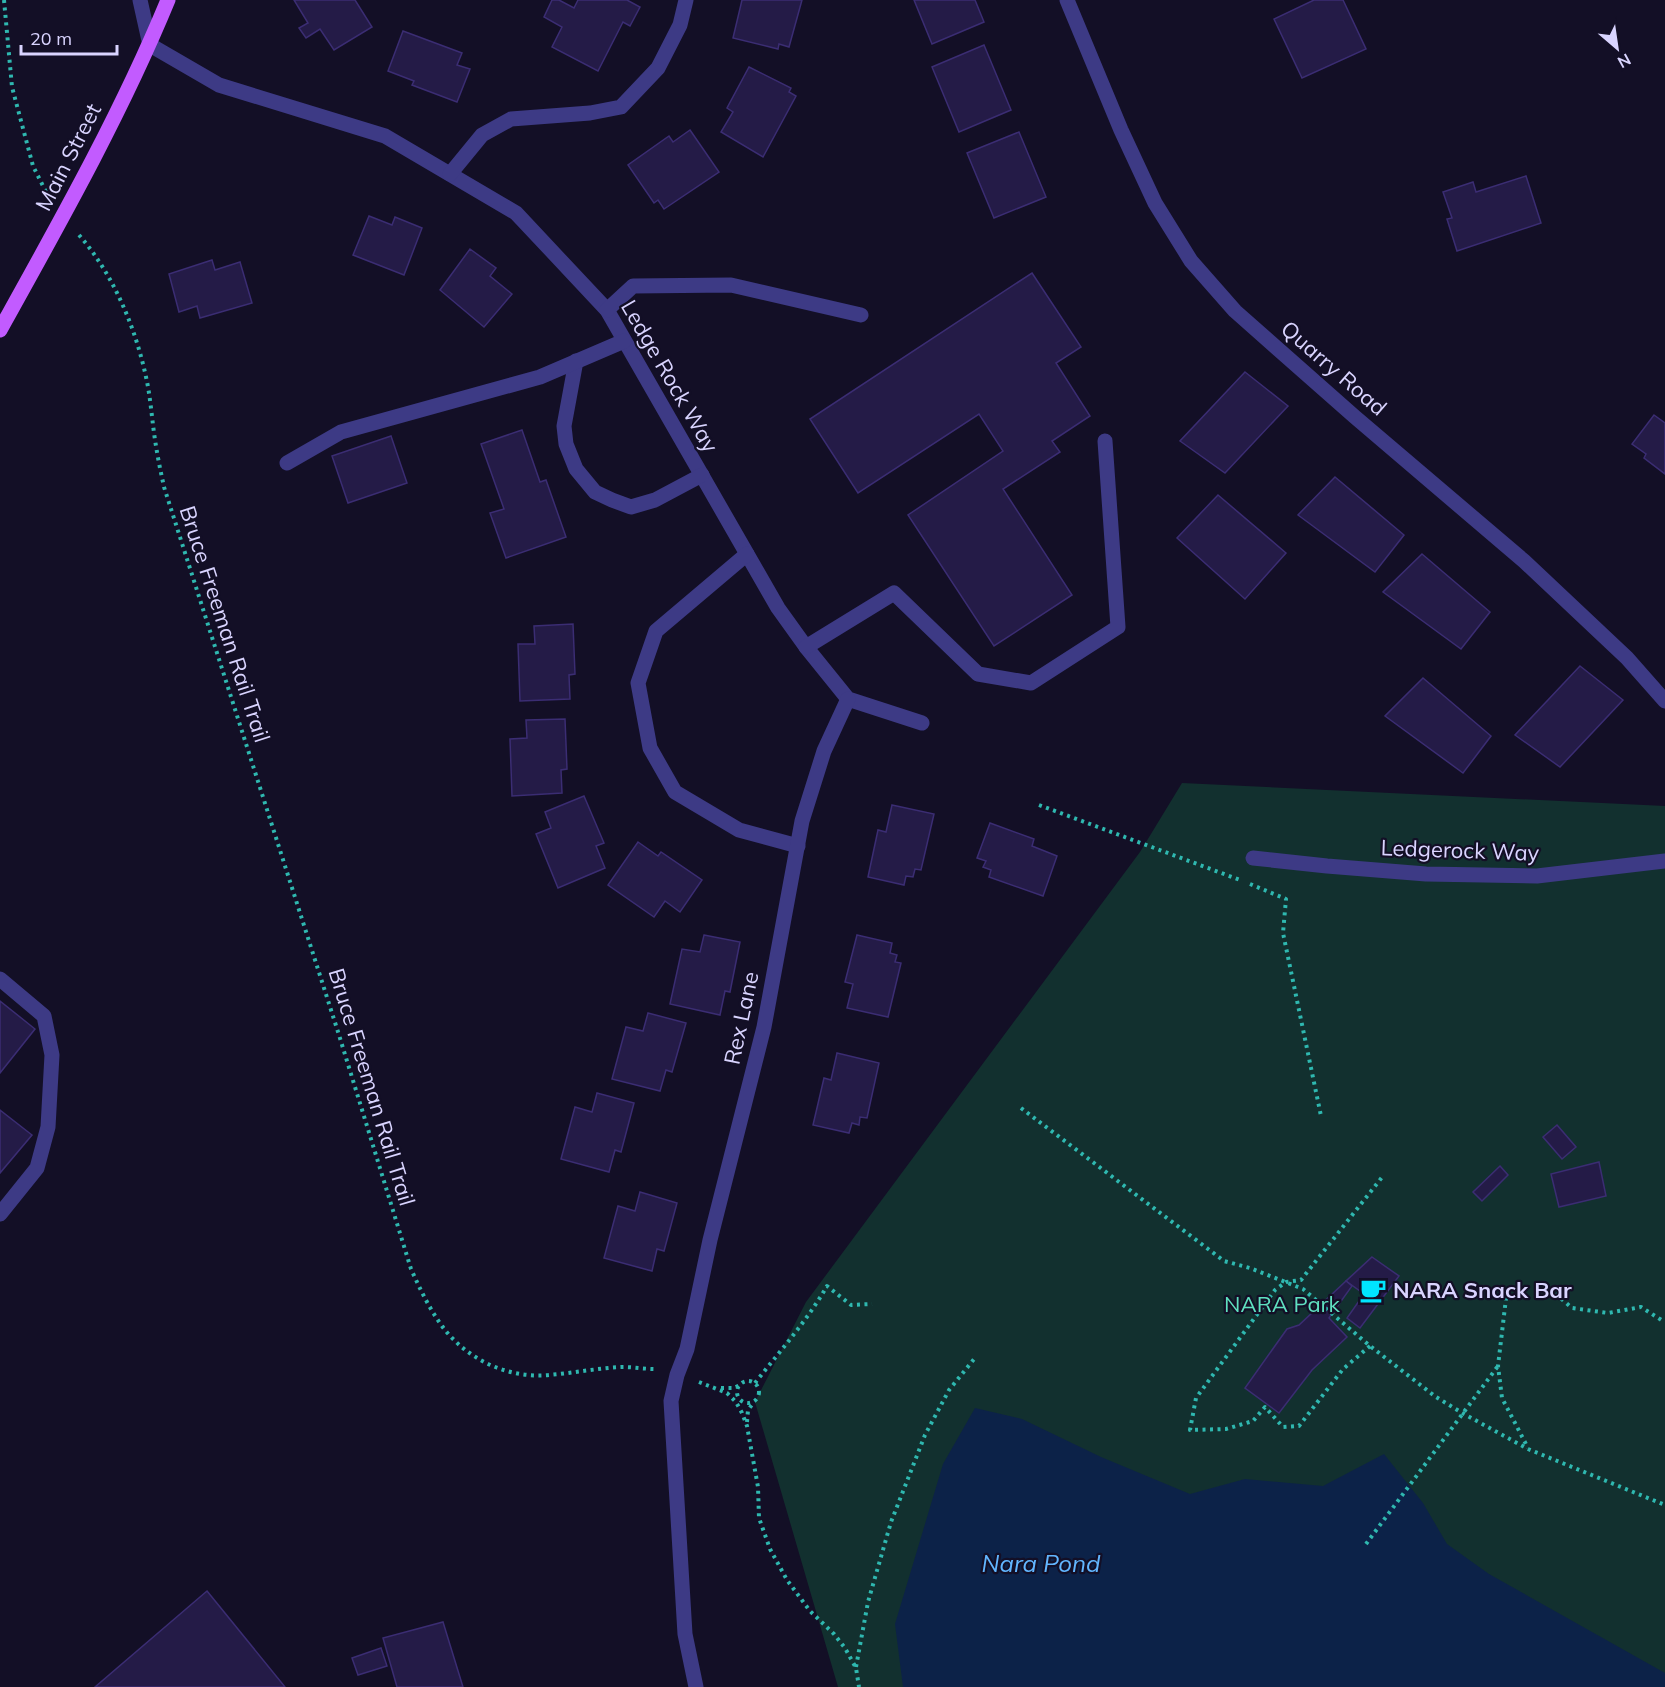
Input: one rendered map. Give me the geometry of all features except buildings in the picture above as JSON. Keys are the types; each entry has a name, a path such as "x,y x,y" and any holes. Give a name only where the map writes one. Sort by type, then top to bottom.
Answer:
{"main road":[{"name":"Main Street","path":"0,330 63,218 150,45 168,0"}],"street":[{"path":"140,0 150,45"},
{"path":"450,174 482,135 511,119 590,113 621,107 658,68 680,25 686,0"},
{"name":"Quarry Road","path":"1067,0 1155,203 1191,261 1235,311 1524,561 1627,658 1665,700"},
{"name":"Ledge Rock Way","path":"150,45 219,85 385,136 516,213 607,310 778,608 848,699"},
{"path":"607,310 633,286 731,285 861,315"},
{"path":"287,463 341,432 540,377 624,341"},
{"path":"576,361 564,426 566,444 576,469 595,492 631,507 655,500 702,476"},
{"path":"806,647 894,593 978,674 1031,683 1118,627 1105,441"},
{"path":"747,554 656,631 639,683 650,748 675,792 739,830 798,846"},
{"path":"848,699 922,723"},
{"name":"Rex Lane","path":"696,1687 685,1634 671,1401 677,1375 687,1350 710,1240 764,1027 802,821 824,751 848,699"},
{"name":"Ledgerock Way","path":"1253,858 1426,874 1537,876 1665,861"},
{"path":"0,979 44,1016 52,1055 48,1126 37,1168 0,1214"}],"path":[{"name":"Bruce Freeman Rail Trail","path":"4,0 12,87 33,166 49,199 100,263 116,291 135,339 146,376 164,486 411,1269"},
{"path":"1039,805 1227,874 1286,899 1283,933 1321,1116"},
{"path":"1021,1108 1224,1261 1250,1268 1303,1289 1370,1346 1436,1396 1464,1414 1528,1449 1665,1505"},
{"path":"1370,1346 1343,1369 1299,1426 1283,1427 1265,1407 1253,1421 1226,1429 1190,1430 1196,1398 1275,1290 1286,1282 1301,1280 1383,1176"},
{"path":"1544,1284 1572,1308 1608,1313 1641,1307 1663,1321"},
{"path":"755,1383 776,1359 827,1286 851,1305 872,1304"},
{"path":"1507,1290 1498,1366 1502,1398 1528,1449"},
{"path":"856,1668 871,1590 891,1522 921,1446 949,1390 975,1358"},
{"path":"1366,1544 1498,1366"},
{"path":"714,1388 729,1389 747,1381 755,1383 759,1388 759,1395 748,1410 747,1426"},
{"path":"740,1384 737,1395 741,1401 748,1403 755,1400"}],"green space":[{"name":"NARA Park","path":"1182,783 1665,806 1665,1687 838,1687 755,1402 806,1302 1140,852"}],"water":[{"name":"Nara Pond","path":"975,1408 1022,1419 1101,1457 1190,1494 1245,1479 1323,1486 1384,1454 1423,1503 1447,1544 1489,1574 1665,1673 1665,1687 903,1687 895,1624 943,1464"}],"place":[{"name":"NARA Snack Bar","path":"1373,1290"}]}
